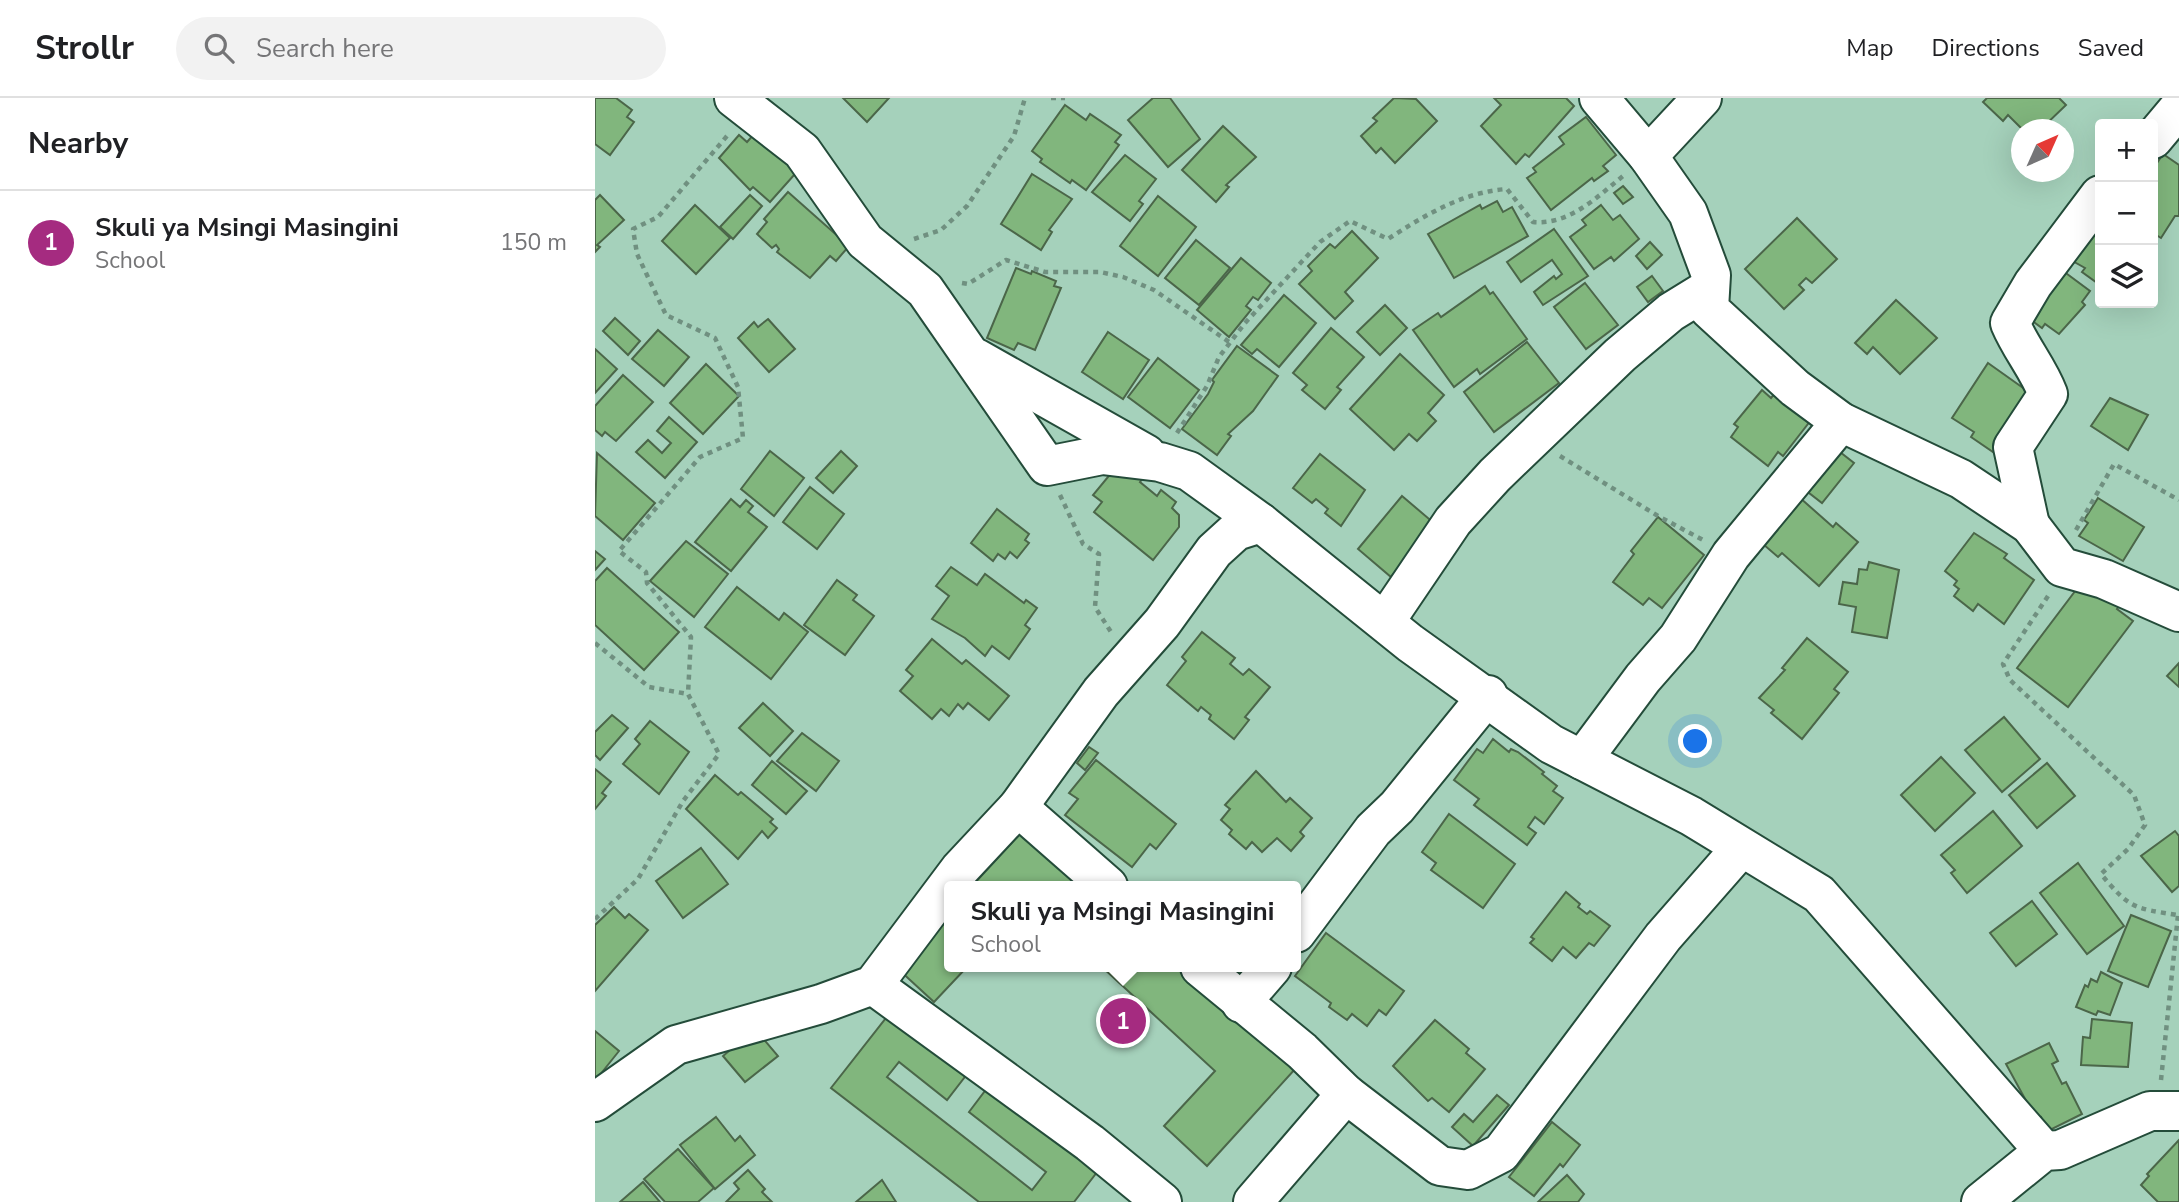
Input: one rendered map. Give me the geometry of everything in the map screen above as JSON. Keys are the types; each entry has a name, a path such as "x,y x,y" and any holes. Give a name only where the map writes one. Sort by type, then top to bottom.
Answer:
{"street":[{"path":"1599,98 1648,156 1688,213 1711,275 1709,309 1795,388 1841,422 1961,479 2031,525 2062,567 2104,579 2179,612"},
{"path":"1648,156 1702,98"},
{"path":"739,103 763,118 802,151 865,241 925,290 1047,466 1103,455 1160,462 1189,471 1386,620 1410,643 1488,695 1551,744 1691,816 1819,894 2044,1151"},
{"path":"2031,525 2013,447 2048,394 2039,371 2021,348 2010,323 2033,284 2095,202"},
{"path":"1386,620 1453,521 1532,439 1671,312 1710,288"},
{"path":"968,354 1160,462"},
{"path":"1582,760 1643,678 1678,638 1731,555 1841,422"},
{"path":"951,881 1018,807 1129,659 1162,623 1214,551 1236,531 1261,523"},
{"path":"1301,926 1373,830 1398,807 1488,695"},
{"path":"1018,807 1102,881"},
{"path":"1206,972 1302,1051 1346,1094 1440,1166 1468,1170 1501,1153 1663,937 1741,848"},
{"path":"595,1102 676,1045 821,1004 873,985 944,890"},
{"path":"1241,1003 1268,972"},
{"path":"873,985 1090,1143 1162,1202"},
{"path":"1253,1202 1346,1094"},
{"path":"1981,1202 2044,1151 2060,1150 2164,1111"}],"path":[{"path":"865,241 915,239 941,230 967,206 1014,136 1025,98"},
{"path":"1051,98 1065,98"},
{"path":"595,919 638,879 683,801 719,754 688,694 691,637 647,583 646,572 619,551 700,457 743,438 738,387 715,338 666,315 637,254 633,229 658,217 724,140 739,103"},
{"path":"1160,462 1207,386 1219,358 1245,323 1321,242 1350,221 1388,239 1418,219 1480,191 1507,188 1533,222 1551,223 1584,208 1648,156"},
{"path":"957,281 968,284 1006,260 1045,272 1100,272 1154,290 1232,344"},
{"path":"1532,439 1658,516 1731,555"},
{"path":"2164,1111 2163,1072 2168,991 2178,915 2139,909 2123,901 2101,874 2128,849 2145,825 2134,795 2010,680 2003,664 2043,606 2062,567 2068,545 2114,464 2179,500"},
{"path":"1047,466 1083,544 1100,554 1095,607 1129,659"},
{"path":"595,643 649,687 688,694"}],"building":[{"path":"595,98 616,98 632,110 627,117 634,122 610,155 595,144"},
{"path":"843,98 889,98 867,122"},
{"path":"1153,98 1170,98 1200,139 1168,167 1128,120"},
{"path":"1394,98 1416,99 1437,121 1395,163 1381,148 1376,153 1361,136 1377,121 1373,118"},
{"path":"1494,98 1566,98 1574,106 1529,157 1525,154 1516,164 1481,126 1501,105"},
{"path":"1987,98 2059,98 2066,105 2051,119 2012,119 2008,115 2003,121 1983,102"},
{"path":"1065,105 1086,120 1090,114 1121,135 1115,142 1119,145 1086,190 1072,180 1070,183 1040,162 1042,159 1032,151"},
{"path":"1586,117 1616,155 1603,166 1608,171 1594,181 1592,178 1551,210 1527,178 1536,172 1533,168 1564,144 1559,137"},
{"path":"765,122 803,165 770,202 753,187 750,190 719,158 739,135 747,142"},
{"path":"1223,126 1256,157 1226,185 1229,187 1216,202 1182,170"},
{"path":"2163,154 2179,165 2179,216 2175,216 2161,238 2158,236 2158,162"},
{"path":"1125,155 1156,179 1139,201 1143,204 1130,221 1092,192"},
{"path":"1032,174 1072,199 1049,230 1052,232 1041,250 1001,224"},
{"path":"1623,186 1633,197 1623,204 1614,193"},
{"path":"788,192 849,246 836,261 830,256 810,278 777,252 779,249 776,245 772,248 757,234 767,222 764,219"},
{"path":"600,195 624,220 597,245 600,247 595,252 595,200"},
{"path":"750,195 762,206 733,239 720,227"},
{"path":"1158,196 1196,227 1158,276 1120,246"},
{"path":"1497,201 1503,212 1512,207 1528,236 1454,278 1428,234 1480,205 1482,209"},
{"path":"695,205 730,238 696,274 662,241"},
{"path":"1601,205 1613,220 1620,215 1639,239 1614,261 1611,257 1594,269 1570,237 1586,225 1582,220"},
{"path":"1797,218 1837,259 1812,283 1806,278 1799,285 1804,290 1784,309 1745,269"},
{"path":"2085,219 2095,226 2095,281 2082,272 2085,268 2060,254"},
{"path":"1554,229 1588,276 1543,305 1534,292 1554,276 1556,279 1562,274 1552,260 1521,282 1507,262"},
{"path":"1352,231 1378,258 1345,292 1353,301 1335,319 1299,284 1312,271 1308,266 1330,244 1335,248"},
{"path":"1196,240 1230,268 1199,305 1165,278"},
{"path":"1650,242 1662,255 1647,269 1636,256"},
{"path":"1241,258 1271,283 1258,300 1253,297 1246,306 1251,310 1229,337 1197,310"},
{"path":"2055,265 2090,291 2082,302 2085,305 2059,334 2045,324 2042,328 2020,312"},
{"path":"1016,268 1056,281 1054,286 1061,288 1035,350 1018,343 1014,350 987,338"},
{"path":"1652,276 1663,291 1648,302 1637,287"},
{"path":"1585,283 1618,325 1586,349 1554,307"},
{"path":"1485,286 1490,294 1493,292 1527,339 1480,374 1477,369 1454,387 1413,330 1438,313 1441,317"},
{"path":"1284,295 1316,323 1279,367 1257,349 1252,354 1241,345"},
{"path":"1896,300 1937,338 1900,374 1873,347 1867,354 1855,343"},
{"path":"1385,305 1407,328 1380,355 1357,332"},
{"path":"615,318 640,341 628,355 603,331"},
{"path":"768,319 795,349 769,372 738,338 754,322 758,327"},
{"path":"1331,328 1364,357 1337,387 1341,390 1325,409 1302,390 1307,385 1293,373"},
{"path":"658,330 689,357 664,386 632,359"},
{"path":"1108,332 1149,360 1123,399 1082,372"},
{"path":"1527,342 1559,383 1494,432 1464,392"},
{"path":"1237,346 1278,376 1253,411 1228,434 1231,436 1217,455 1182,429 1208,394 1214,382 1212,380"},
{"path":"595,349 617,369 595,393"},
{"path":"1400,354 1444,395 1428,413 1436,421 1417,441 1409,434 1394,450 1350,409"},
{"path":"1158,358 1199,390 1170,428 1128,397"},
{"path":"1988,363 2033,395 1996,454 1971,437 1974,432 1952,418"},
{"path":"706,364 739,396 703,434 670,403"},
{"path":"623,375 653,402 616,441 605,432 602,436 595,430 595,406"},
{"path":"1762,390 1771,398 1776,392 1811,420 1783,456 1778,452 1768,466 1731,437 1738,427 1734,424"},
{"path":"2110,398 2148,415 2128,450 2091,426"},
{"path":"669,417 697,442 665,478 636,452 648,440 662,453 671,443 657,431"},
{"path":"770,451 804,478 774,516 741,489"},
{"path":"841,451 857,466 833,493 816,478"},
{"path":"1840,452 1854,463 1822,503 1804,489 1816,474 1820,477"},
{"path":"597,453 655,503 623,540 595,516"},
{"path":"1320,454 1365,490 1341,526 1325,513 1328,509 1316,499 1312,503 1293,488"},
{"path":"1122,460 1144,477 1140,482 1157,496 1161,490 1176,502 1172,508 1179,515 1179,527 1153,560 1094,512 1102,502 1093,495"},
{"path":"810,487 844,514 817,549 783,522"},
{"path":"1402,496 1435,524 1391,577 1358,549"},
{"path":"1799,497 1833,527 1836,523 1858,542 1819,586 1782,553 1778,557 1756,538"},
{"path":"2098,498 2144,527 2123,561 2079,536 2088,523 2084,520"},
{"path":"731,499 740,507 746,500 753,506 748,512 767,527 731,571 695,542"},
{"path":"997,509 1029,534 1025,540 1029,543 1017,558 1010,552 1005,559 998,554 993,561 971,543"},
{"path":"1658,517 1704,555 1662,608 1649,598 1643,605 1613,582 1634,554 1631,551"},
{"path":"1974,533 2007,554 2004,558 2034,580 2004,624 1978,604 1973,611 1954,596 1959,589 1954,585 1957,581 1945,571"},
{"path":"686,541 728,574 694,617 650,581"},
{"path":"595,551 605,559 595,570"},
{"path":"1869,562 1899,570 1887,638 1852,632 1856,607 1839,604 1843,582 1857,584 1859,569 1867,570"},
{"path":"951,567 977,585 985,574 1024,603 1026,600 1037,608 1025,625 1030,629 1009,659 992,646 985,656 965,638 932,619 949,596 936,586"},
{"path":"607,568 679,632 644,670 595,625 595,581"},
{"path":"837,580 857,595 853,600 874,616 845,655 804,625"},
{"path":"2082,582 2122,602 2117,609 2133,621 2068,707 2017,668"},
{"path":"737,587 779,620 784,613 808,632 771,679 705,627"},
{"path":"1202,632 1235,658 1230,664 1243,675 1249,669 1270,687 1245,717 1249,720 1234,739 1209,719 1211,715 1201,707 1198,711 1167,685 1186,661 1182,657"},
{"path":"1807,638 1848,672 1834,689 1839,693 1802,739 1771,713 1774,710 1759,698 1785,670 1782,668"},
{"path":"932,639 962,664 966,660 1009,696 989,720 968,703 963,709 958,704 949,716 941,709 932,719 900,691 913,676 906,670"},
{"path":"2179,663 2179,687 2167,676"},
{"path":"763,703 793,731 770,756 739,728"},
{"path":"612,715 628,728 600,760 595,755 595,732"},
{"path":"2004,717 2040,759 2002,792 1965,750"},
{"path":"650,721 689,752 659,794 623,764 640,744 635,739"},
{"path":"802,733 839,761 816,791 777,761"},
{"path":"1493,739 1509,752 1511,749 1518,752 1544,772 1542,774 1557,786 1553,791 1563,798 1544,824 1535,817 1528,827 1536,833 1527,845 1474,805 1479,799 1454,780 1477,749 1483,753"},
{"path":"1089,747 1098,753 1085,770 1077,763"},
{"path":"1941,757 1975,793 1935,831 1901,795"},
{"path":"1096,760 1176,824 1156,849 1150,844 1132,867 1065,815 1078,799 1069,793"},
{"path":"772,761 807,791 786,814 752,785"},
{"path":"2047,763 2075,796 2037,828 2009,795"},
{"path":"595,769 611,782 602,793 606,796 595,809"},
{"path":"1256,771 1286,802 1290,798 1312,818 1300,832 1304,836 1291,851 1277,838 1262,852 1252,842 1246,849 1229,834 1232,830 1221,820 1230,809 1225,805"},
{"path":"715,775 738,795 741,792 773,819 770,822 777,828 768,838 762,831 738,859 686,809"},
{"path":"1993,811 2022,846 1967,893 1951,873 1955,870 1941,855"},
{"path":"1449,814 1515,864 1483,908 1431,870 1436,863 1422,852"},
{"path":"1030,823 1094,881 977,881"},
{"path":"2175,831 2179,836 2179,886 2172,892 2141,856"},
{"path":"701,848 728,884 683,918 656,881"},
{"path":"2078,863 2124,926 2087,954 2040,893"},
{"path":"1566,892 1587,914 1590,911 1610,926 1594,946 1589,943 1576,958 1563,947 1552,961 1530,943 1534,939 1531,937"},
{"path":"2032,901 2057,934 2016,966 1990,933"},
{"path":"614,907 625,918 629,914 648,930 595,991 595,925"},
{"path":"2131,915 2171,931 2148,987 2108,971"},
{"path":"944,917 944,972 962,972 934,1002 897,968"},
{"path":"1326,933 1404,991 1386,1015 1379,1010 1367,1026 1352,1014 1347,1020 1329,1007 1331,1003 1295,976 1301,972 1301,968"},
{"path":"1107,972 1191,972 1296,1068 1207,1166 1164,1126 1215,1071"},
{"path":"2101,972 2122,983 2110,1015 2098,1011 2096,1015 2076,1007 2085,985 2088,987 2091,979 2097,982"},
{"path":"893,1009 971,1069 947,1100 899,1062 887,1077 1032,1190 1046,1172 969,1112 991,1083 1101,1167 1074,1202 979,1202 831,1088"},
{"path":"2092,1019 2132,1023 2128,1067 2081,1065 2083,1037 2090,1038"},
{"path":"1435,1020 1469,1049 1466,1053 1485,1069 1449,1112 1432,1098 1428,1101 1393,1066"},
{"path":"755,1029 778,1056 745,1082 723,1056"},
{"path":"595,1031 619,1051 595,1081"},
{"path":"2049,1043 2058,1061 2052,1064 2062,1084 2066,1082 2082,1114 2048,1131 2041,1117 2036,1119 2006,1064"},
{"path":"1497,1095 1509,1105 1473,1146 1452,1127 1464,1114 1473,1122"},
{"path":"716,1117 735,1141 740,1136 755,1155 715,1189 680,1145"},
{"path":"1552,1122 1580,1145 1563,1167 1560,1164 1534,1196 1509,1177"},
{"path":"2179,1140 2179,1202 2158,1202 2141,1185 2149,1176 2147,1174"},
{"path":"678,1149 714,1188 698,1202 665,1202 644,1179"},
{"path":"748,1170 765,1189 762,1192 772,1202 726,1202 739,1189 734,1183"},
{"path":"1567,1175 1584,1194 1578,1202 1538,1202"},
{"path":"882,1180 896,1202 856,1202"},
{"path":"643,1182 660,1202 620,1202"}],"place":[{"name":"Skuli ya Msingi Masingini","path":"1123,1021"}]}
